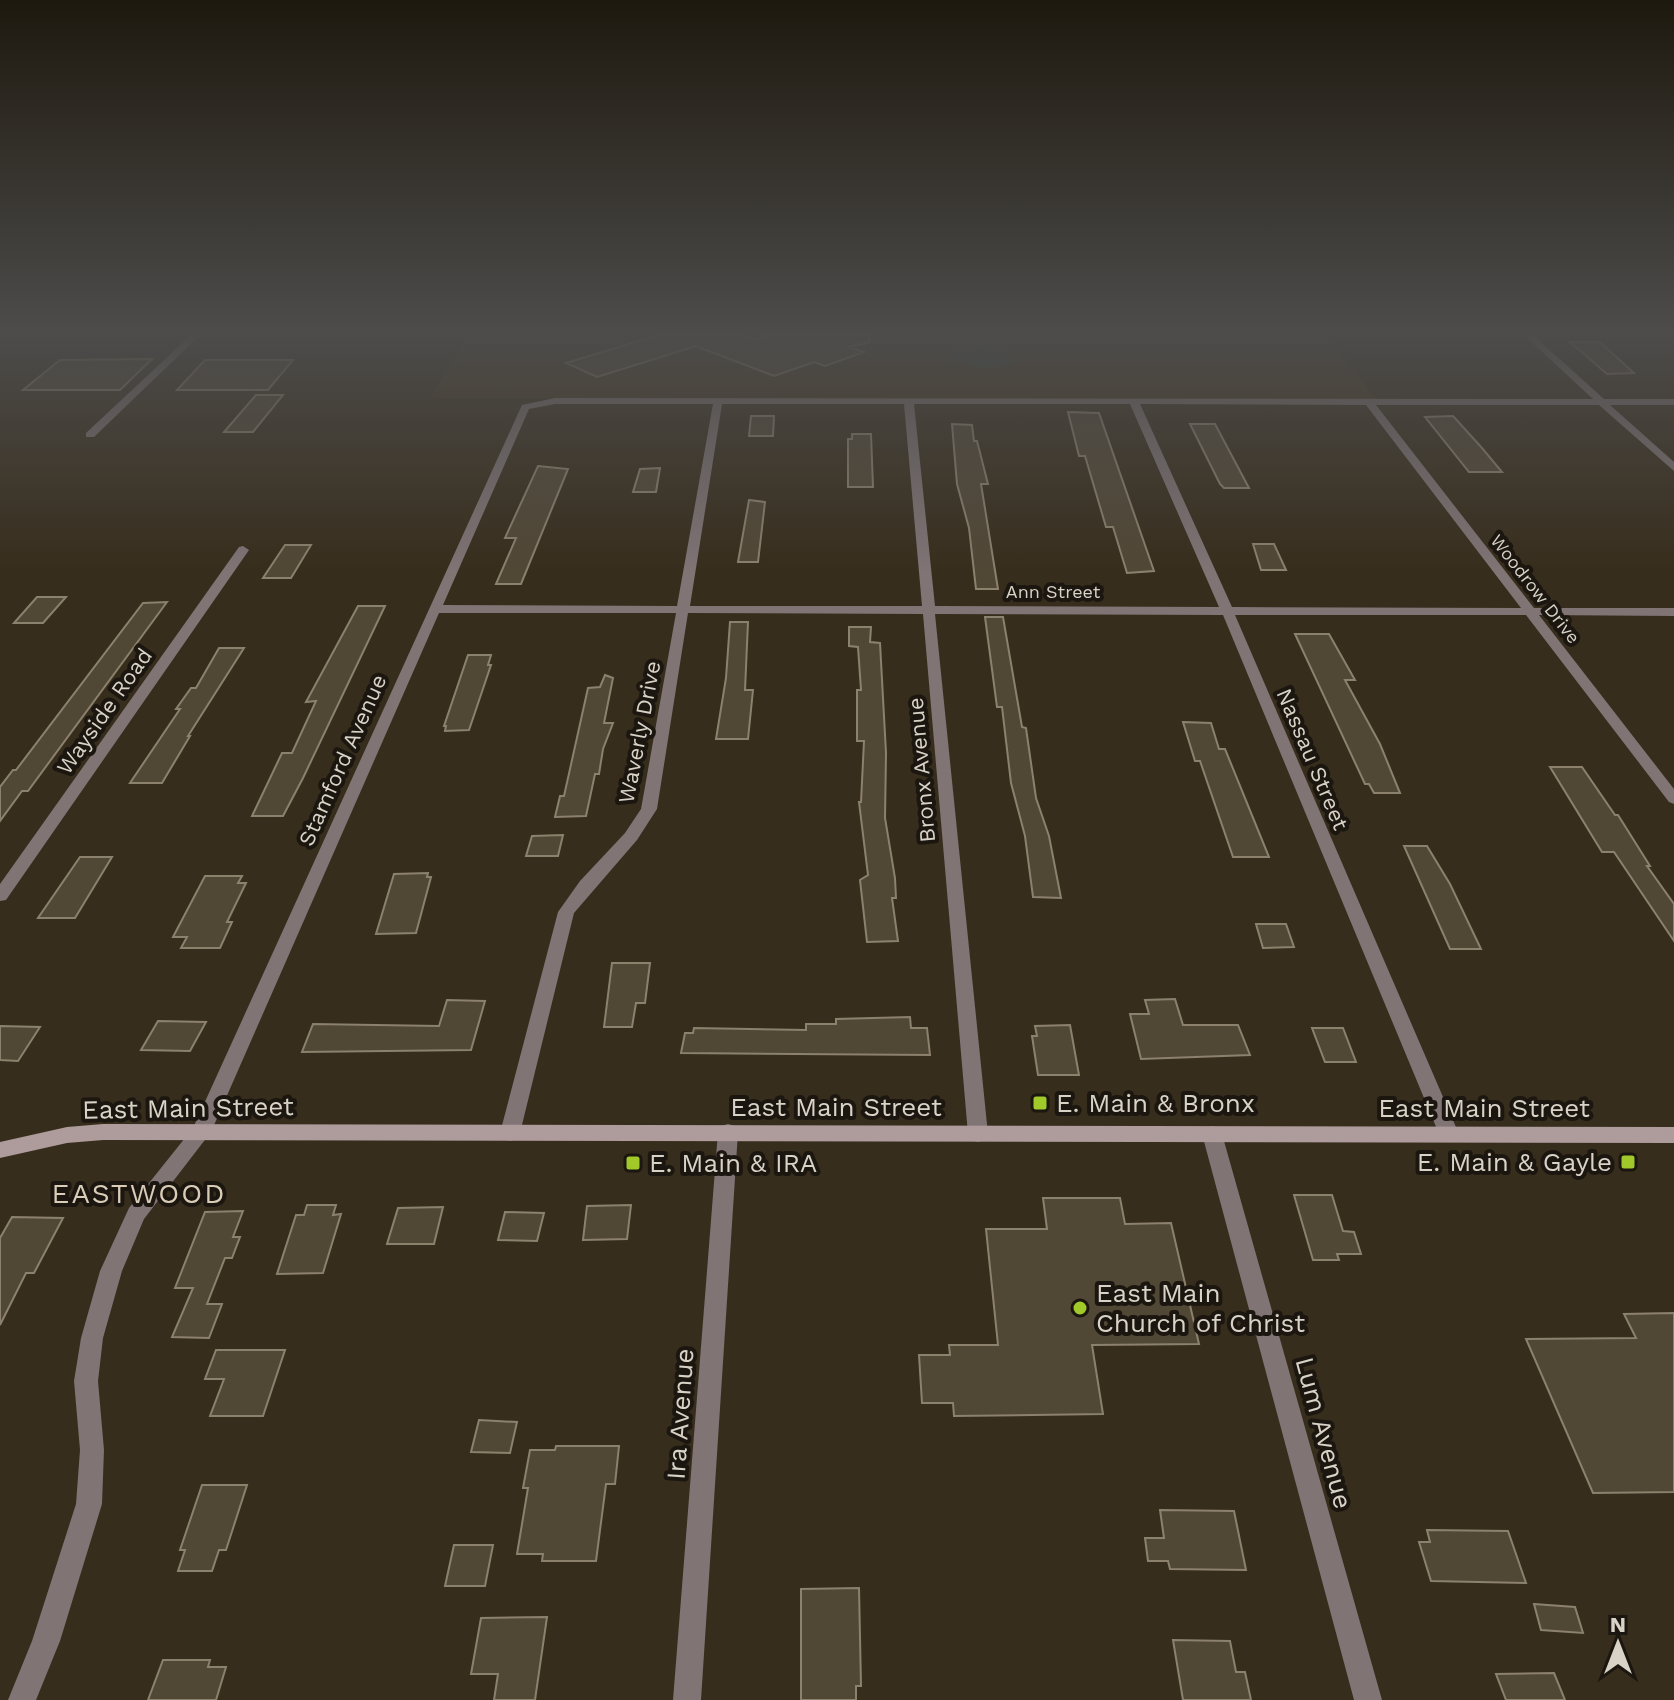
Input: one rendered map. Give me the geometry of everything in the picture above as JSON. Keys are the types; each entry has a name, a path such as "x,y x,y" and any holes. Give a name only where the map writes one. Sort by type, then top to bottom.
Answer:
{"street":[{"path":"90,435 112,414"},
{"name":"Stamford Avenue","path":"22,1700 46,1641 89,1504 92,1450 86,1381 92,1338 111,1271 136,1214 201,1132 522,414"},
{"name":"Waverly Drive","path":"510,1133 566,912 579,890 631,841 649,809 716,414"},
{"name":"Bronx Avenue","path":"910,414 978,1134"},
{"name":"Nassau Street","path":"1140,414 1227,610 1449,1134"},
{"name":"Woodrow Drive","path":"1378,414 1674,799"},
{"path":"1615,414 1674,468"},
{"name":"Wayside Road","path":"0,896 243,550"},
{"name":"Ann Street","path":"433,609 1674,612"},
{"name":"East Main Street","path":"0,1150 67,1135 201,1132 1674,1135"},
{"name":"Ira Avenue","path":"687,1700 728,1132"},
{"name":"Lum Avenue","path":"1212,1134 1368,1700"}],"building":[{"path":"239,414 267,414 253,432 224,432"},
{"path":"1069,414 1099,414 1154,571 1127,573 1113,527 1106,527 1085,456 1079,456"},
{"path":"751,416 774,416 773,436 749,436"},
{"path":"1453,416 1502,472 1469,472 1425,417"},
{"path":"952,424 972,425 974,441 977,441 988,484 981,484 998,589 976,589 969,528 957,484"},
{"path":"1190,424 1215,424 1249,488 1224,488 1220,484"},
{"path":"852,434 871,434 873,487 848,487 848,439 852,439"},
{"path":"538,466 568,469 521,584 496,584 516,538 505,538"},
{"path":"660,468 656,492 633,492 640,469"},
{"path":"749,500 765,502 758,562 738,562"},
{"path":"1253,544 1274,544 1286,570 1261,570"},
{"path":"285,545 311,545 291,578 263,578"},
{"path":"37,597 66,597 43,623 14,623"},
{"path":"167,602 28,791 22,791 0,821 0,787 143,603"},
{"path":"358,606 385,606 303,778 283,816 252,816 282,753 292,753 316,701 306,702"},
{"path":"985,617 1003,617 1022,727 1026,728 1036,798 1049,836 1061,898 1033,897 1025,836 1011,783 1002,707 997,707"},
{"path":"730,622 748,622 745,690 753,690 748,739 716,739 726,678"},
{"path":"849,627 871,627 870,642 880,643 886,753 885,818 895,878 896,898 892,898 898,941 867,942 860,880 868,875 859,802 864,741 857,741 857,690 861,690 858,647 849,646"},
{"path":"1295,634 1329,634 1355,680 1345,680 1380,744 1400,793 1374,793 1369,784 1365,784"},
{"path":"219,648 244,648 162,783 130,783 180,709 176,709 191,688 196,688"},
{"path":"468,655 491,655 488,665 491,665 469,730 445,731 444,726"},
{"path":"605,675 613,678 604,723 613,723 603,749 599,774 595,774 586,816 555,817 560,796 564,796 588,688 600,687"},
{"path":"1183,722 1211,723 1219,749 1225,749 1269,857 1233,857"},
{"path":"1550,767 1582,767 1618,815 1650,866 1647,866 1674,904 1674,941 1614,852 1602,852"},
{"path":"563,835 558,856 526,856 532,836"},
{"path":"1404,846 1427,846 1450,884 1481,949 1450,949"},
{"path":"80,857 112,857 75,918 38,918"},
{"path":"428,873 427,877 431,877 416,933 376,934 394,874"},
{"path":"205,876 242,876 238,883 246,883 227,922 232,922 220,948 181,948 187,937 173,937"},
{"path":"1256,924 1286,924 1294,947 1263,948"},
{"path":"612,963 650,963 645,1003 636,1003 632,1027 604,1027"},
{"path":"1175,999 1183,1025 1238,1025 1250,1055 1141,1059 1130,1014 1149,1014 1145,1000"},
{"path":"447,1000 485,1001 471,1050 302,1052 313,1024 439,1026"},
{"path":"910,1017 911,1028 927,1028 930,1055 681,1053 685,1033 693,1033 694,1028 806,1030 806,1024 836,1024 836,1019"},
{"path":"158,1021 206,1022 190,1051 141,1050"},
{"path":"1070,1025 1079,1075 1038,1075 1032,1036 1037,1036 1035,1026"},
{"path":"0,1026 40,1027 18,1061 0,1060"},
{"path":"1312,1028 1343,1028 1356,1062 1325,1062"},
{"path":"1294,1195 1332,1195 1343,1231 1354,1232 1361,1254 1337,1254 1339,1260 1313,1260"},
{"path":"1043,1198 1120,1198 1125,1224 1171,1223 1199,1344 1092,1345 1103,1414 954,1416 953,1403 922,1403 919,1355 950,1355 949,1345 998,1345 986,1229 1047,1229"},
{"path":"307,1205 336,1205 333,1215 341,1214 323,1273 277,1274 296,1215 304,1215"},
{"path":"631,1205 627,1239 583,1240 587,1206"},
{"path":"443,1207 434,1244 387,1244 398,1208"},
{"path":"243,1211 233,1237 240,1237 232,1258 225,1258 207,1304 222,1304 209,1338 172,1337 193,1288 175,1288 205,1212"},
{"path":"505,1212 544,1213 537,1241 498,1240"},
{"path":"12,1217 63,1218 34,1273 26,1273 0,1325 0,1238"},
{"path":"1674,1313 1674,1492 1593,1493 1526,1339 1636,1338 1624,1314"},
{"path":"216,1350 285,1350 263,1416 210,1416 224,1379 205,1379"},
{"path":"479,1420 517,1422 510,1453 471,1452"},
{"path":"556,1446 619,1446 615,1484 606,1484 596,1561 542,1561 543,1554 517,1554 528,1488 523,1488 530,1450 555,1450"},
{"path":"202,1485 247,1485 226,1550 219,1550 212,1571 178,1571 185,1550 180,1550"},
{"path":"1160,1510 1234,1511 1246,1570 1170,1569 1168,1561 1148,1561 1145,1538 1164,1538"},
{"path":"1427,1530 1508,1531 1526,1583 1431,1581 1419,1542 1430,1542"},
{"path":"454,1545 493,1545 485,1586 445,1586"},
{"path":"859,1588 861,1686 856,1686 856,1700 801,1700 801,1589"},
{"path":"1534,1604 1575,1607 1583,1633 1541,1630"},
{"path":"547,1617 535,1700 494,1700 498,1674 471,1674 481,1618"},
{"path":"1173,1640 1230,1641 1236,1672 1245,1672 1251,1700 1183,1700"},
{"path":"163,1660 210,1660 208,1667 226,1667 216,1700 148,1700"},
{"path":"1554,1673 1565,1700 1506,1700 1496,1674"}],"place":[{"name":"E. Main & Bronx","path":"1040,1103"},
{"name":"E. Main & Gayle","path":"1628,1162"},
{"name":"E. Main & IRA","path":"633,1163"},
{"name":"East Main Church of Christ","path":"1080,1308"}],"district":[{"name":"EASTWOOD","path":"139,1193"}]}
